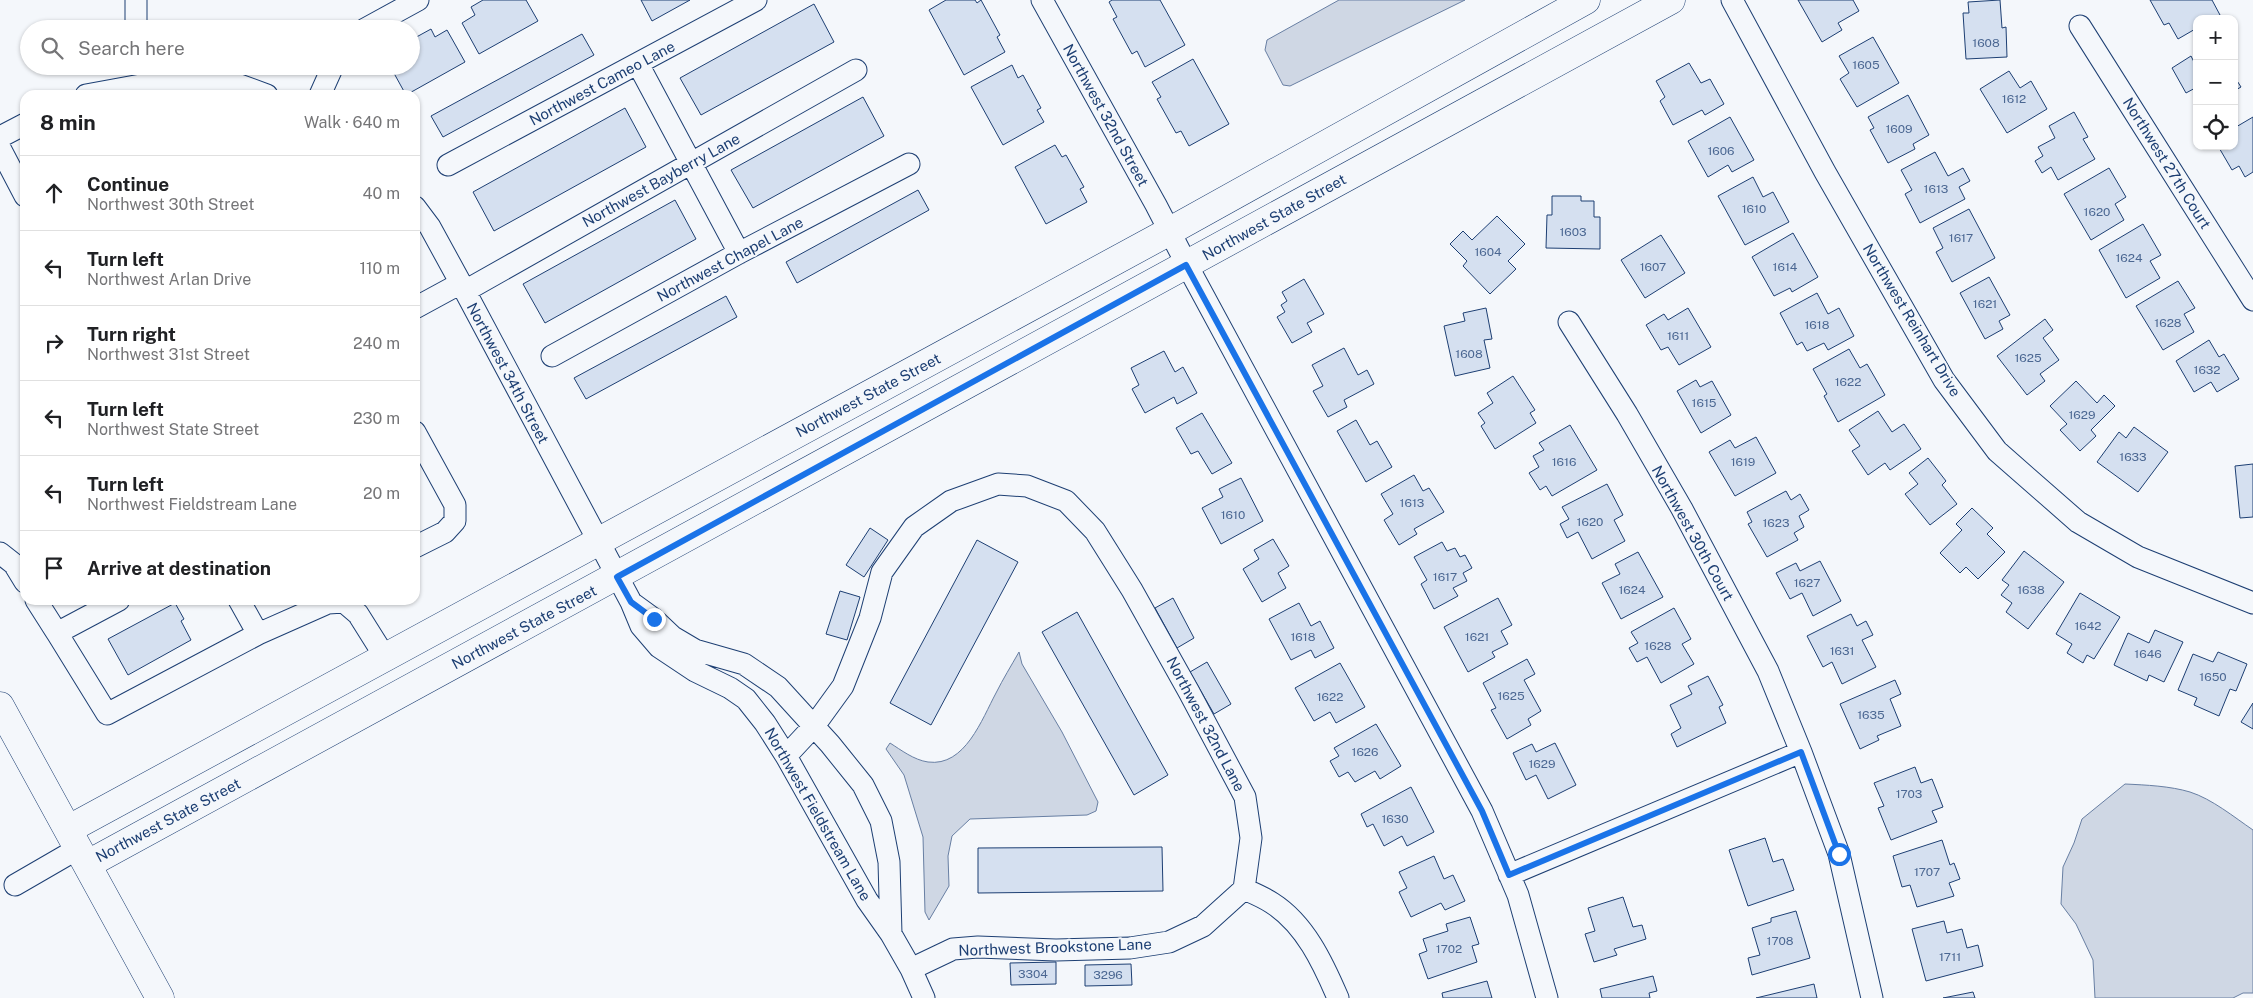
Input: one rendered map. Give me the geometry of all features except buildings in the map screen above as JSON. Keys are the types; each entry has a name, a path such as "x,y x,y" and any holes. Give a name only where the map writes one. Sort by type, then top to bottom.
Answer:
{"main road":[{"name":"Northwest State Street","path":"78,847 385,657 1170,231 1586,0"},
{"name":"Northwest State Street","path":"78,847 617,577 1671,0"},
{"path":"0,706 160,998"}],"street":[{"path":"136,0 136,20"},
{"path":"381,20 418,0"},
{"name":"Northwest Cameo Lane","path":"448,165 756,0"},
{"name":"Northwest 32nd Street","path":"1042,0 1170,231 1186,265 1482,811 1518,895 1547,998"},
{"name":"Northwest Reinhart Drive","path":"1732,0 1825,172 1944,380 1997,451 2078,522 2138,557 2253,603"},
{"name":"Northwest 27th Court","path":"2080,26 2253,300"},
{"path":"638,64 690,164 739,252"},
{"name":"Northwest Bayberry Lane","path":"420,306 463,287 690,164 856,70"},
{"path":"322,90 329,75"},
{"path":"100,90 138,76 157,82 237,84 253,90"},
{"path":"0,137 20,127"},
{"path":"0,148 20,186"},
{"name":"Northwest Chapel Lane","path":"552,356 739,252 909,164"},
{"name":"Northwest 34th Street","path":"420,214 430,227 463,287 597,542"},
{"name":"Northwest 30th Court","path":"1569,322 1627,414 1682,510 1768,671 1839,854 1856,921 1872,998"},
{"path":"420,441 455,505 455,521 445,532 420,545"},
{"name":"Northwest 32nd Lane","path":"814,726 843,686 870,618 882,572 914,527 951,501 998,484 1027,486 1066,501 1094,531 1132,590 1190,692 1245,797 1251,838 1244,889"},
{"name":"Northwest Fieldstream Lane","path":"597,542 631,602 641,626 659,647 695,671 730,688 746,699 765,723 786,756 862,892 891,934 911,969 924,998"},
{"path":"0,553 14,564 20,574"},
{"name":"Northwest Fieldstream Lane","path":"631,602 654,619 673,637 688,646 714,656 744,664 778,687 814,726 862,785 881,821 889,862 891,934"},
{"path":"39,605 107,714 258,634 323,605"},
{"path":"57,633 110,605"},
{"path":"242,605 258,634"},
{"path":"349,605 358,614 385,657"},
{"path":"786,756 814,726"},
{"path":"1509,875 1801,752"},
{"path":"15,885 78,847"},
{"path":"1244,889 1273,903 1302,930 1320,957 1338,998"},
{"name":"Northwest Brookstone Lane","path":"911,969 953,949 978,947 1056,950 1130,948 1169,942 1203,926 1244,889"}],"shaded area":[{"path":"1339,0 1465,0 1290,86 1283,85 1265,50 1267,40"},
{"path":"1019,652 1022,664 1062,732 1098,802 1096,811 1087,815 970,819 952,836 948,856 949,886 929,920 925,912 923,837 904,775 886,749 890,743 913,757 928,762 941,762 952,757 971,739"},
{"path":"2125,784 2150,785 2190,792 2215,804 2253,830 2253,993 2243,993 2233,998 2095,998 2093,960 2076,924 2061,904 2063,867 2082,819"}],"route":[{"path":"654,619 631,602 617,577 1186,265 1482,811 1509,875 1801,752 1839,854"}]}
